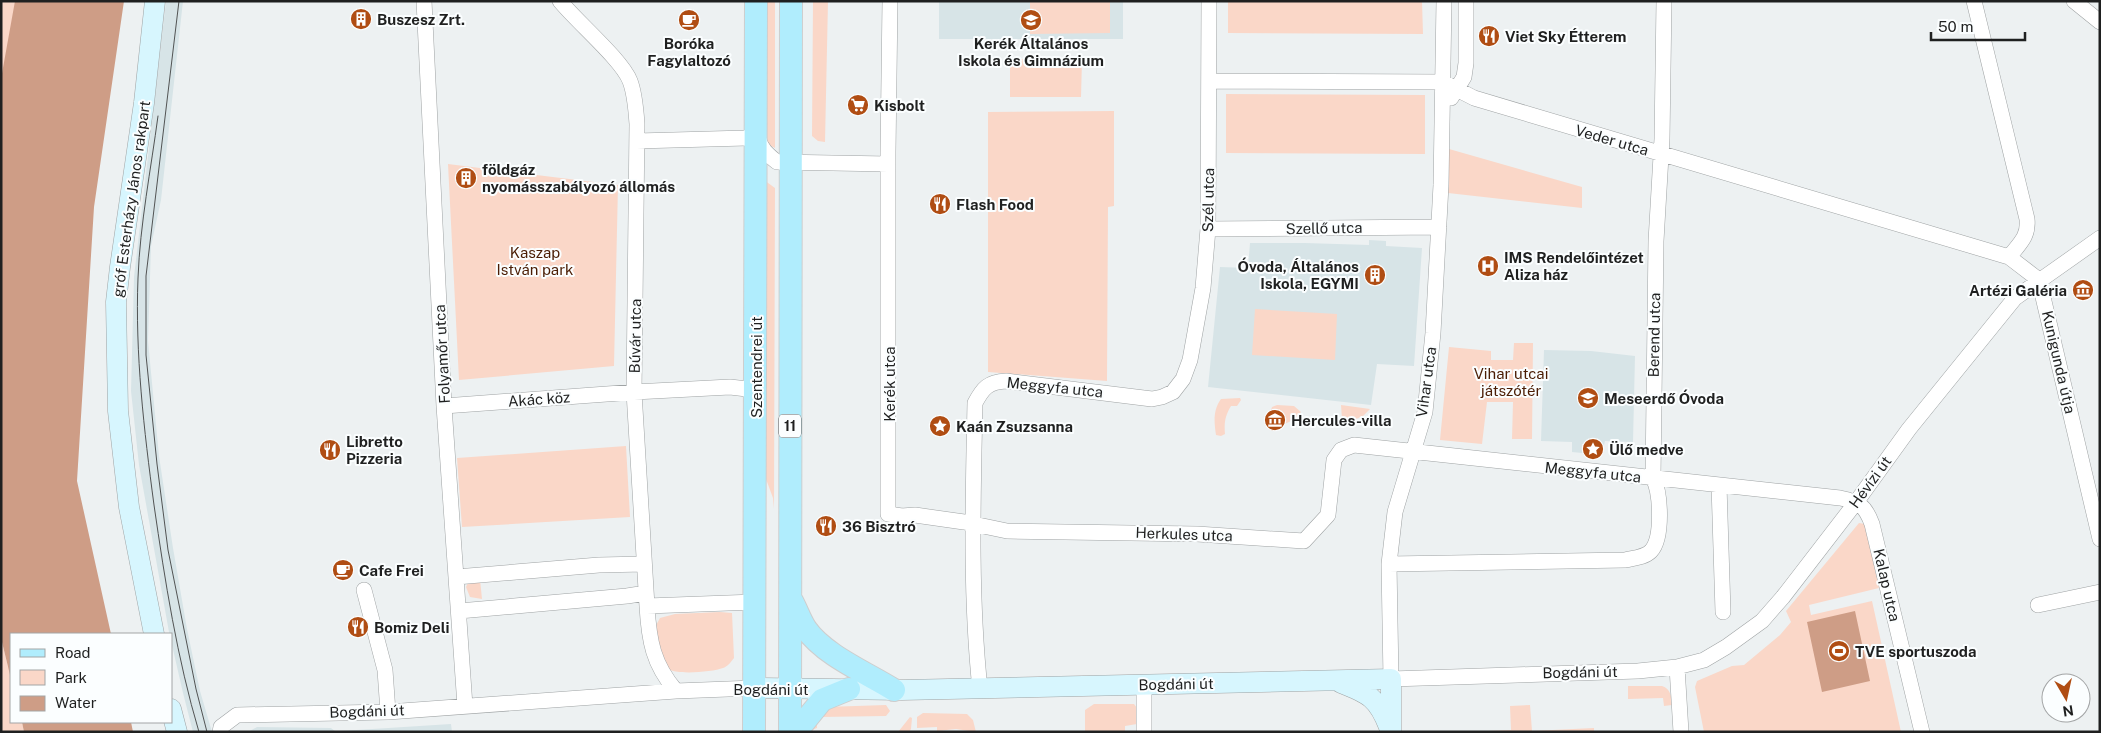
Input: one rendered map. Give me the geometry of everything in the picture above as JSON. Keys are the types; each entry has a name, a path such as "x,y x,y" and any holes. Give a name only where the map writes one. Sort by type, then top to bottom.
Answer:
{"main road":[{"name":"Szentendrei út","path":"754,732 756,1"},
{"name":"11","path":"790,732 791,1"},
{"path":"790,595 805,628 816,640 827,650 894,690"},
{"path":"796,732 822,700 849,690"}],"street":[{"name":"gróf Esterházy János rakpart","path":"154,633 129,507 118,411 116,302 144,103 155,1"},
{"name":"Folyamőr utca","path":"424,1 444,406 465,706"},
{"name":"Búvár utca","path":"560,1 621,67 630,81 636,115 634,392 646,599 649,641 665,678 676,691"},
{"name":"Kerék utca","path":"890,1 888,514 915,515 973,523"},
{"name":"Szél utca","path":"1173,392 1183,380 1190,360 1203,288 1208,229 1209,1"},
{"name":"Vihar utca","path":"1391,679 1389,564 1395,512 1411,452 1425,412 1433,333 1443,111 1444,1"},
{"name":"Vihar utca","path":"1443,111 1464,77 1466,63 1466,1"},
{"name":"Berend utca","path":"1389,564 1625,560 1642,557 1651,551 1657,541 1659,526 1658,487 1653,478 1656,241 1661,154 1664,1"},
{"path":"1974,1 2027,219 2028,229 2025,238 2009,257 2040,280"},
{"path":"2074,1 2100,22"},
{"path":"1209,81 1443,82"},
{"name":"Veder utca","path":"1443,82 1456,90 1483,101 2009,257"},
{"path":"637,140 746,138 753,135 756,128"},
{"path":"756,128 759,143 767,155 777,162 888,164"},
{"name":"Szellő utca","path":"1208,229 1439,227"},
{"name":"Hévízi út","path":"1677,667 1704,660 1762,621 1857,502 1909,429 2015,298 2100,238"},
{"name":"Kunigunda útja","path":"2040,280 2100,539"},
{"name":"Meggyfa utca","path":"973,523 975,403 982,390 994,382 1006,381 1152,398 1162,397 1173,392"},
{"name":"Akác köz","path":"444,406 702,388 747,389 754,398 756,406"},
{"name":"Meggyfa utca","path":"1334,460 1341,450 1354,445 1840,498 1857,502"},
{"name":"Herkules utca","path":"973,523 1007,531 1197,534 1304,541 1328,515 1334,460"},
{"path":"1719,485 1723,612"},
{"name":"Kalap utca","path":"1857,502 1868,513 1872,524 1922,732"},
{"path":"973,523 976,652 980,689"},
{"path":"456,577 599,565 644,564"},
{"path":"364,590 385,670 388,712"},
{"path":"2038,605 2100,592"},
{"path":"459,611 627,596 646,599 755,602"},
{"path":"1677,667 1681,732"},
{"name":"Bogdáni út","path":"220,732 221,726 237,715 388,712 676,691 754,688 849,690 980,689 1391,679 1638,671 1677,667"},
{"path":"1391,679 1391,732"},
{"name":"Bogdáni út","path":"1332,680 1374,699 1383,710 1391,732"},
{"path":"1144,685 1144,732"},
{"path":"172,713 177,732"}],"shaded area":[{"path":"166,1 183,1 161,200 151,246 148,341 159,456 173,548 200,691 212,732 193,732 172,645 172,633 169,632 139,465 131,391 134,277"},
{"name":"Kerék Általános Iskola és Gimnázium","path":"939,1 1123,1 1123,39 939,39"},
{"path":"1369,240 1386,241 1386,246 1422,248 1414,366 1377,364 1371,405 1208,387 1220,267 1248,268 1250,243 1369,245"},
{"name":"Meseerdő Óvoda","path":"1544,350 1591,351 1635,356 1633,442 1605,441 1604,445 1582,444 1582,453 1572,452 1572,442 1541,441"},
{"path":"451,724 452,732 336,732 341,731"},
{"path":"257,727 331,728 336,732 248,732"}],"green space":[{"path":"1,1 22,1 1,141"},
{"path":"766,1 775,1 775,148 765,143"},
{"path":"813,1 828,1 825,142 818,141 812,136"},
{"path":"1030,1 1110,1 1110,33 1030,34"},
{"path":"1228,1 1422,1 1423,34 1228,33"},
{"path":"1010,59 1082,60 1081,97 1010,97"},
{"path":"1226,94 1425,95 1425,154 1226,153"},
{"path":"1114,111 1114,206 1108,207 1107,381 988,372 988,112"},
{"path":"1449,149 1582,187 1582,208 1448,193"},
{"name":"Kaszap István park","path":"448,164 618,185 614,366 459,380"},
{"path":"764,180 775,188 774,509 773,498 766,479"},
{"path":"1255,309 1337,314 1335,360 1252,355"},
{"name":"Vihar utcai játszótér","path":"1514,343 1533,343 1532,439 1512,439 1513,402 1487,402 1482,444 1440,440 1449,347 1491,351 1491,360 1513,360"},
{"path":"1240,398 1241,400 1237,406 1231,406 1227,413 1225,434 1221,436 1216,435 1215,416 1221,399"},
{"path":"1277,405 1294,406 1301,412 1290,421 1272,430 1269,429 1268,419 1272,407"},
{"path":"1341,405 1370,409 1363,416 1347,423 1342,419"},
{"path":"626,446 630,517 462,527 457,458"},
{"path":"1859,523 1865,524 1879,588 1809,605 1811,615 1872,601 1901,732 1704,732 1695,687 1697,681 1732,666 1744,665 1780,635 1791,622 1786,611"},
{"path":"480,579 482,599 470,597 466,587 468,583"},
{"path":"732,613 734,658 729,664 718,669 702,672 676,672 666,667 660,653 654,629 660,618 675,614"},
{"path":"1,638 8,667 10,668 10,723 22,723 24,732 1,732"},
{"path":"1628,686 1665,687 1671,696 1672,705 1664,706 1663,698 1628,699"},
{"path":"1094,704 1134,704 1137,708 1137,724 1125,726 1125,732 1085,732 1085,710"},
{"path":"886,705 890,711 886,716 820,717 817,721 817,728 807,732 825,707"},
{"path":"1530,705 1532,731 1594,728 1594,732 1466,732 1511,730 1510,706"},
{"path":"923,713 967,714 973,720 976,732 956,729 937,731 937,727 917,728 917,717"},
{"path":"910,717 912,718 909,732 898,732"}],"water":[{"path":"15,1 124,1 94,207 77,481 111,633 10,633 10,675 1,638 1,79"},
{"name":"TVE sportuszoda","path":"1855,611 1870,681 1822,692 1807,622"},
{"path":"22,723 131,723 133,732 24,732"}],"tram line":[{"path":"179,1 146,276 146,355 168,550 196,689 207,732"},
{"path":"158,116 139,258 137,306 139,363 154,505 172,619 184,676 199,732"}],"place":[{"name":"Buszesz Zrt.","path":"361,19"},
{"name":"Boróka Fagylaltozó","path":"689,20"},
{"name":"Kerék Általános Iskola és Gimnázium","path":"1031,20"},
{"name":"Viet Sky Étterem","path":"1489,36"},
{"name":"Kisbolt","path":"858,105"},
{"name":"földgáz nyomásszabályozó állomás","path":"466,178"},
{"name":"Flash Food","path":"940,204"},
{"name":"IMS Rendelőintézet Aliza ház","path":"1488,266"},
{"name":"Óvoda, Általános Iskola, EGYMI","path":"1375,275"},
{"name":"Artézi Galéria","path":"2083,290"},
{"name":"Meseerdő Óvoda","path":"1588,398"},
{"name":"Hercules-villa","path":"1275,420"},
{"name":"Kaán Zsuzsanna","path":"940,426"},
{"name":"Ülő medve","path":"1593,449"},
{"name":"Libretto Pizzeria","path":"330,450"},
{"name":"36 Bisztró","path":"826,526"},
{"name":"Cafe Frei","path":"343,570"},
{"name":"Bomiz Deli","path":"358,627"},
{"name":"TVE sportuszoda","path":"1839,651"}]}
